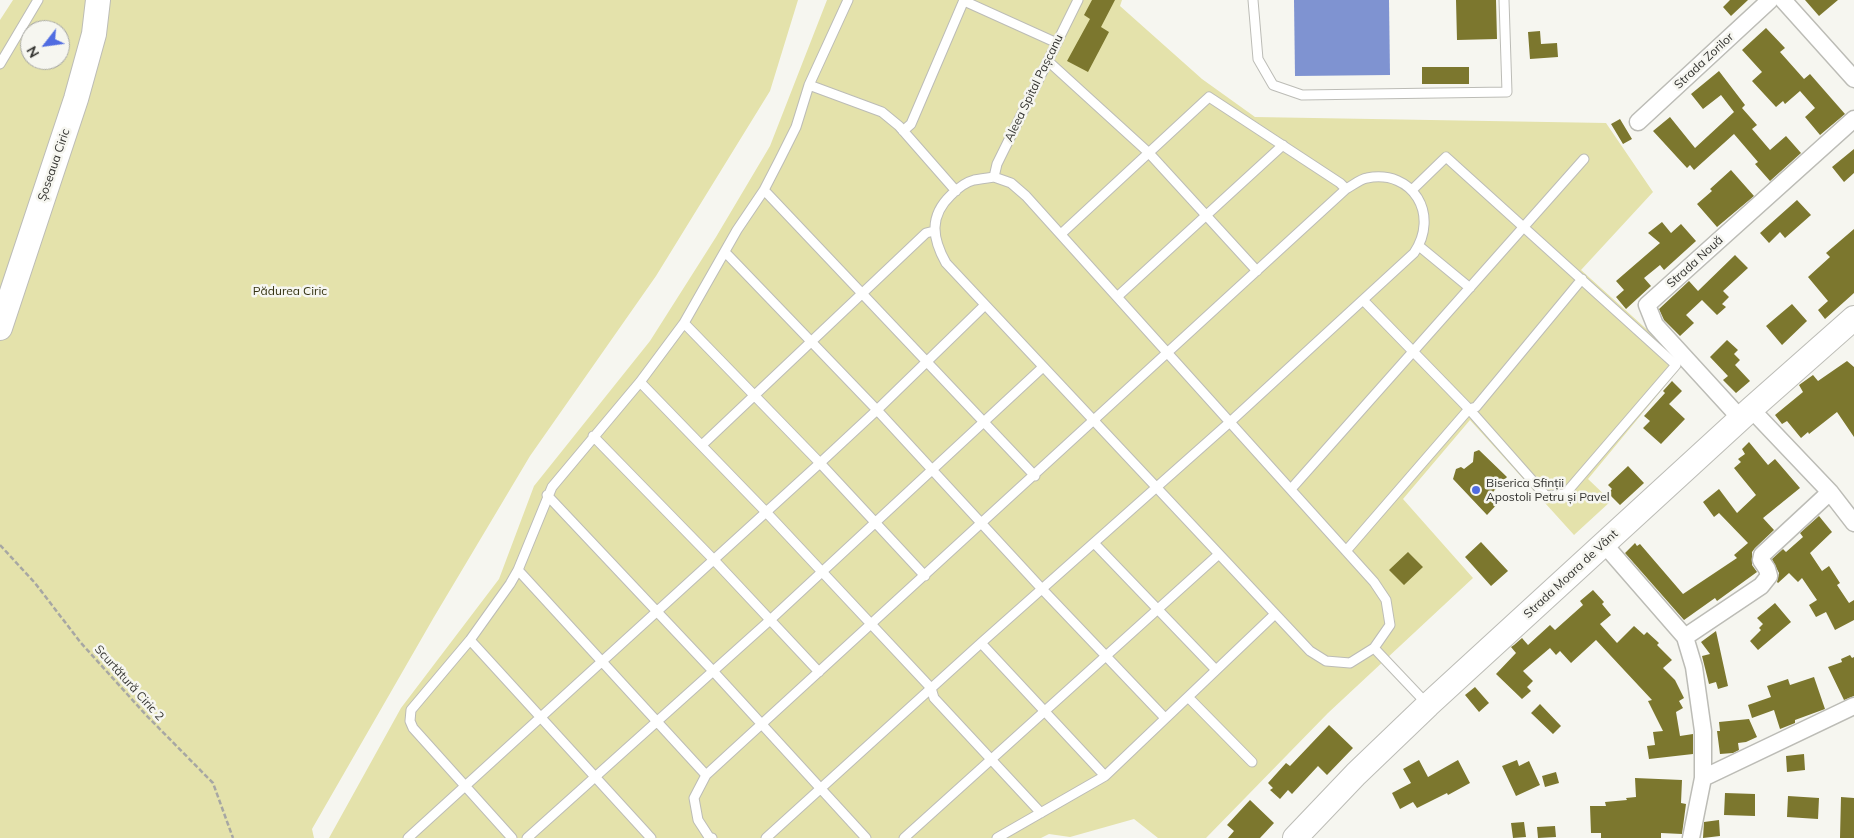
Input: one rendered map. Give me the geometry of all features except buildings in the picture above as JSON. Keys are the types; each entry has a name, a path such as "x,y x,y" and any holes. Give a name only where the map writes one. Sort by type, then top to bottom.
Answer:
{"main road":[{"name":"Șoseaua Ciric","path":"0,328 76,99 94,34 98,0"},
{"name":"Strada Moara de Vânt","path":"1295,838 1356,774 1428,705 1746,414 1854,318"}],"street":[{"name":"Strada Zorilor","path":"1638,122 1770,0"},
{"path":"1783,0 1854,79"},
{"name":"Strada Nouă","path":"1746,414 1655,325 1647,305 1854,120"},
{"path":"1746,414 1830,492 1854,523"},
{"path":"1685,637 1761,586 1769,576 1761,560 1762,555 1830,492"},
{"path":"1604,544 1685,637 1694,667 1702,722 1703,778 1691,838"},
{"path":"1703,778 1854,706"}],"lane":[{"path":"0,64 38,0"},
{"path":"512,838 413,728 410,721 411,710 470,640 518,570 547,495 562,473 640,382 684,323 736,230 764,190 796,127 810,85 848,0"},
{"path":"903,131 911,124 964,0 1056,43"},
{"name":"Aleea Spital Pașcanu","path":"994,177 997,164 1078,0"},
{"path":"1253,0 1258,58 1273,85 1302,95 1507,92 1504,0"},
{"path":"1048,61 1149,153 1257,271"},
{"path":"810,85 882,112 903,131 956,190"},
{"path":"1061,234 1209,97 1340,183 1346,189"},
{"path":"1117,297 1283,145"},
{"path":"1363,300 1469,409 1546,496 1566,494 1676,364 1446,157 1413,190"},
{"path":"1291,489 1584,159"},
{"path":"994,177 1011,183 1026,196 1374,582 1386,600 1390,625 1374,648 1350,663 1326,661 1310,651 946,263 937,248 934,231 936,218 943,203 956,190 972,181 994,177"},
{"path":"709,838 698,820 694,798 706,775 1035,476 1346,189 1365,178 1392,177 1413,190 1422,206 1425,226 1419,246 1414,253 1157,488 981,643 766,838"},
{"path":"764,190 1035,476"},
{"path":"702,445 862,292 926,233 934,231"},
{"path":"1419,246 1470,288"},
{"path":"725,252 812,341 983,523 1042,589 1165,718"},
{"path":"1346,551 1469,409 1476,407 1582,279"},
{"path":"408,838 820,463 985,305"},
{"path":"684,323 820,463 925,576"},
{"path":"527,838 770,621 1043,367"},
{"path":"640,382 872,624 931,688 934,698 1041,814"},
{"path":"593,436 714,560 819,672"},
{"path":"547,495 713,671 866,838"},
{"path":"1094,543 1216,670"},
{"path":"904,838 1218,554"},
{"path":"518,570 706,775"},
{"path":"997,838 1105,776 1275,614"},
{"path":"470,640 651,838"},
{"path":"981,643 1105,776"},
{"path":"1374,648 1428,705"},
{"path":"1188,697 1252,762"}],"path":[{"name":"Scurtătură Ciric 2","path":"0,545 35,583 81,643 146,715 213,783 233,838"}],"green space":[{"name":"Pădurea Ciric","path":"13,0 798,0 770,91 656,276 530,456 434,617 312,829 314,838 0,838 0,20"},
{"path":"827,0 1122,0 1120,6 1202,79 1255,117 1606,123 1653,192 1581,270 1684,363 1588,479 1611,501 1574,535 1470,420 1403,499 1473,578 1328,713 1206,838 1158,838 1134,819 1070,837 1049,834 1041,838 329,838 401,708 499,579 534,486 650,341 716,237 770,146"}],"water":[{"path":"1294,0 1389,0 1390,75 1295,76"}],"place":[{"name":"Biserica Sfinții Apostoli Petru și Pavel","path":"1476,490"}]}
